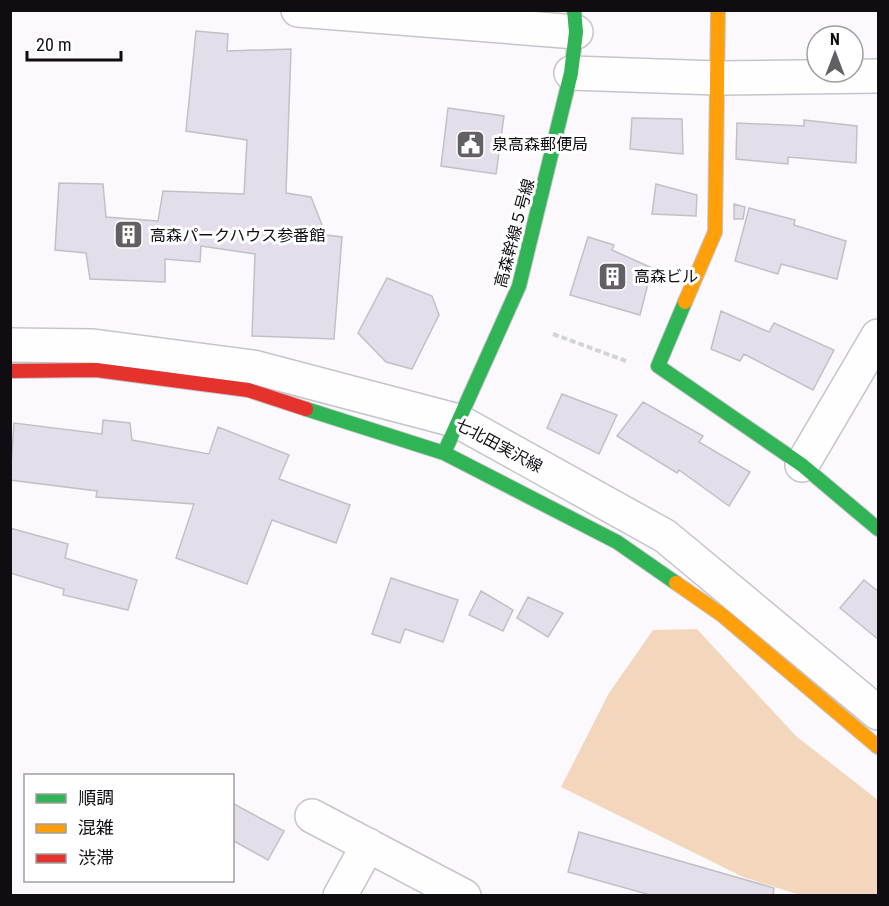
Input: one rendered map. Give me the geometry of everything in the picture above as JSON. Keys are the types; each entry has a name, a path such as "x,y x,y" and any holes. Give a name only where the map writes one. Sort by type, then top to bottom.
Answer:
{"street":[{"path":"298,10 575,21"},
{"path":"718,10 716,232 658,366 802,465 879,529"},
{"name":"高森幹線５号線","path":"444,453 519,286 571,73 575,21"},
{"path":"571,73 717,78 879,76"},
{"path":"802,465 879,336"},
{"name":"七北田実沢線","path":"10,345 93,346 253,367 458,421 665,536 879,713"},
{"path":"10,371 96,370 248,390 444,453 617,542 722,615 879,747"},
{"path":"312,816 464,896"},
{"path":"340,896 368,845"}],"path":[{"path":"554,334 648,369 658,366"}],"shaded area":[{"path":"697,629 796,736 878,800 878,895 800,895 743,877 561,787 609,693 653,630"}],"building":[{"path":"196,31 228,34 227,51 291,49 286,193 311,197 326,235 342,237 334,339 252,336 255,254 201,246 200,262 165,259 165,282 90,279 86,253 55,250 59,183 103,184 106,217 158,221 163,191 244,194 247,140 186,131"},
{"path":"448,108 504,116 496,174 441,166"},
{"path":"632,118 682,119 683,154 630,149"},
{"path":"804,120 857,126 856,163 788,157 788,164 736,159 737,123 804,126"},
{"path":"656,184 697,195 696,216 652,214"},
{"path":"734,204 745,207 743,219 734,219"},
{"path":"749,208 795,220 794,225 846,241 837,279 781,264 778,274 735,261"},
{"name":"高森ビル","path":"588,237 614,245 612,250 652,268 640,315 570,295"},
{"path":"387,278 432,296 439,315 412,369 386,362 358,333"},
{"path":"721,311 769,332 774,323 834,350 813,390 744,354 740,361 711,349"},
{"path":"562,394 617,415 599,454 547,428"},
{"path":"643,402 703,436 699,442 750,472 729,506 679,470 677,473 617,436"},
{"path":"103,420 130,423 132,440 209,454 218,427 289,455 279,479 350,505 336,543 272,520 247,584 176,558 194,504 96,497 97,491 10,480 14,423 102,434"},
{"path":"10,528 68,544 65,558 137,580 128,610 63,595 64,589 10,573"},
{"path":"391,578 458,600 443,642 405,629 400,643 372,634"},
{"path":"864,580 879,592 879,640 840,608"},
{"path":"481,591 513,610 503,631 469,615"},
{"path":"528,597 563,613 548,637 517,618"},
{"path":"234,804 284,831 268,860 234,841"},
{"path":"579,832 774,888 773,896 654,896 568,872"}],"traffic: fast":[{"path":"444,453 519,286 571,73 576,32 574,10"},
{"path":"685,302 658,366 802,465 878,529"},
{"path":"306,409 444,453 617,542 676,583"}],"traffic: slow":[{"path":"685,302 715,232 718,10"},
{"path":"676,583 722,615 878,747"}],"traffic: jam":[{"path":"10,371 96,370 248,390 306,409"}],"place":[{"name":"泉高森郵便局","path":"471,144"},
{"name":"高森パークハウス参番館","path":"129,235"},
{"name":"高森ビル","path":"613,276"}]}
